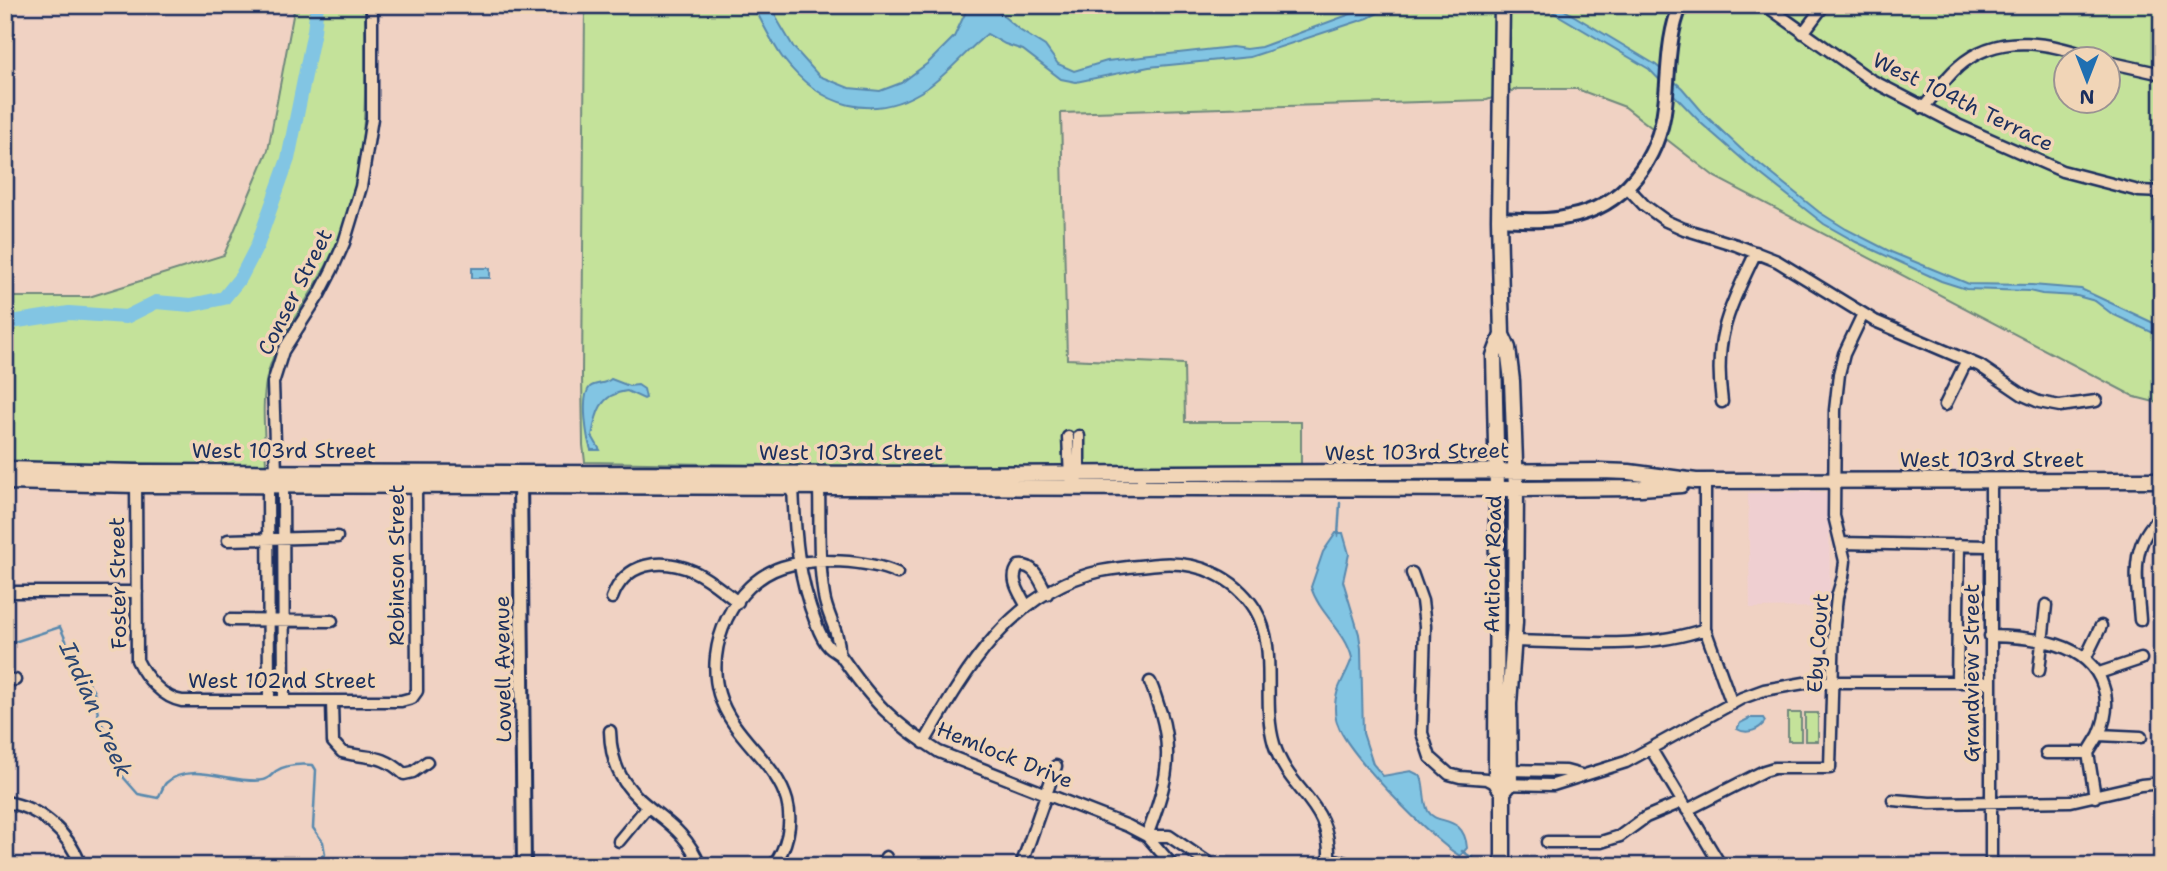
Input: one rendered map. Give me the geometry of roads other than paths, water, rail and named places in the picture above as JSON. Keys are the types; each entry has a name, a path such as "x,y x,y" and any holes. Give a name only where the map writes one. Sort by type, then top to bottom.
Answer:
{"main road":[{"name":"Antioch Road","path":"1502,5 1499,219 1502,335 1494,356 1503,866"},
{"name":"Antioch Road","path":"1500,780 1513,641 1516,489 1511,368 1508,348 1502,335"},
{"name":"West 103rd Street","path":"5,469 268,485 280,478"},
{"name":"West 103rd Street","path":"5,482 280,478 819,487 1383,470 1601,471 1700,481 2162,480"},
{"name":"West 103rd Street","path":"520,480 807,474 1497,489 1661,487 1700,481"},
{"path":"1647,475 1661,487"}],"street":[{"name":"Conser Street","path":"284,701 283,540 273,399 277,369 288,341 319,295 332,270 363,178 372,118 372,5"},
{"path":"1499,219 1552,220 1570,217 1601,206 1627,187 1648,161 1660,135 1671,42 1681,5"},
{"name":"West 104th Terrace","path":"1765,5 1871,79 1923,108 2033,161 2139,191 2162,192"},
{"path":"1803,33 1824,5"},
{"path":"1923,108 1959,66 1972,56 2003,45 2041,43 2052,46"},
{"path":"2122,65 2162,74"},
{"path":"1627,187 1644,205 1666,220 1684,229 1756,252 1804,276 1863,314 1914,340 1980,366 2022,395 2060,406 2096,401"},
{"path":"1722,402 1718,370 1719,348 1724,326 1756,252"},
{"name":"Eby Court","path":"1684,806 1774,768 1830,768 1836,597 1843,577 1844,561 1834,516 1835,410 1839,374 1851,338 1863,314"},
{"path":"1945,405 1966,360"},
{"path":"1074,436 1074,478"},
{"path":"793,487 807,474 819,487"},
{"name":"Foster Street","path":"136,479 138,660 143,671 157,685"},
{"name":"Robinson Street","path":"412,698 417,691 416,479"},
{"name":"Lowell Avenue","path":"520,480 524,866"},
{"path":"1700,481 1705,629 1732,704"},
{"name":"Grandview Street","path":"1991,481 1991,866"},
{"path":"268,485 269,701"},
{"name":"Hemlock Drive","path":"793,487 798,565 807,599 821,634 828,646 839,653 860,685 896,723 924,743 957,760 1093,811 1147,836 1169,836 1213,866"},
{"name":"Hemlock Drive","path":"819,487 820,563 824,601 839,641 839,653"},
{"path":"2140,620 2137,559 2144,535 2162,515"},
{"path":"228,540 337,537"},
{"path":"1841,543 1990,546"},
{"path":"1957,681 1959,545"},
{"path":"773,866 779,858 788,832 787,802 777,779 734,727 725,711 716,679 718,642 724,624 751,587 780,568 820,563 870,564 897,573"},
{"path":"924,743 954,690 980,652 1027,607 1047,594 1100,572 1166,564 1194,565 1236,585 1259,616 1267,646 1270,731 1284,766 1322,818 1330,848 1329,862 1355,866"},
{"path":"612,598 628,572 651,565 665,565 680,567 702,576 738,603"},
{"path":"1027,607 1013,579 1019,565 1033,569 1047,594"},
{"path":"1412,573 1424,613 1424,745 1438,766 1449,774 1460,777 1553,785 1605,770 1651,749 1732,704 1764,691 1789,685 1834,682 1991,682"},
{"path":"5,592 137,592"},
{"path":"2039,671 2046,605"},
{"path":"230,620 332,621"},
{"path":"2085,659 2101,626"},
{"path":"1513,641 1606,642 1671,639 1705,629"},
{"path":"1990,636 2026,637 2064,648 2085,659 2099,673 2106,702 2103,725 2088,753 2095,797"},
{"path":"2099,673 2141,659"},
{"path":"1147,836 1164,790 1168,768 1166,732 1150,682"},
{"name":"West 102nd Street","path":"157,685 172,700 181,701 401,701 412,698"},
{"path":"332,701 333,742 342,752 377,757 394,765 404,774 427,762"},
{"path":"610,732 613,756 620,778 631,792 686,840 700,866"},
{"path":"2099,734 2141,737"},
{"path":"1651,749 1721,866"},
{"path":"2046,753 2088,753"},
{"path":"1021,866 1056,766"},
{"path":"1893,800 1930,803 2071,801 2141,785 2162,783"},
{"path":"5,802 23,806 50,822 70,843 81,866"},
{"path":"1548,842 1601,842 1620,836 1646,817 1684,806"},
{"path":"619,841 648,807"},
{"name":"Hemlock Drive","path":"1147,836 1172,866"}],"water":[{"path":"753,5 772,5 794,48 819,76 849,88 880,91 901,83 928,63 954,37 969,5 990,5 1021,31 1045,46 1058,64 1074,71 1107,61 1232,47 1261,47 1375,5 1394,5 1368,18 1250,57 1149,67 1076,82 1061,79 1023,50 987,34 927,88 907,99 867,107 848,105 830,98 797,74 778,51"},
{"path":"1541,5 1556,5 1656,65 1741,149 1819,212 1846,229 1891,252 1969,284 2081,289 2162,327 2162,337 2112,314 2095,301 2077,296 2029,291 1966,289 1941,281 1856,242 1824,224 1749,165 1702,124 1649,69"},
{"path":"472,268 490,268 490,278 472,278"},
{"path":"611,379 629,386 638,385 644,389 646,398 627,391 605,400 595,420 592,436 600,450 591,450 585,418 585,399 592,385"},
{"path":"1336,533 1343,533 1349,554 1343,581 1359,634 1363,733 1373,764 1383,776 1411,771 1421,776 1428,811 1455,825 1465,837 1467,848 1460,856 1431,834 1393,796 1357,755 1337,723 1336,695 1352,658 1344,639 1320,606 1311,587 1323,552"},
{"path":"1750,718 1763,718 1765,721 1753,731 1737,729 1740,723"}],"waterway":[{"name":"Indian Creek","path":"5,323 69,313 126,317 156,302 191,305 224,298 241,277 257,246 288,159 317,5"},
{"path":"1338,536 1340,503"},
{"name":"Indian Creek","path":"5,645 60,627 75,661 94,692 98,714 124,778 138,794 158,798 166,783 176,776 188,774 200,773 252,781 268,778 285,767 313,765 316,770 313,828 323,842 325,854 309,866"},
{"path":"1462,851 1477,861 1487,862"}]}
